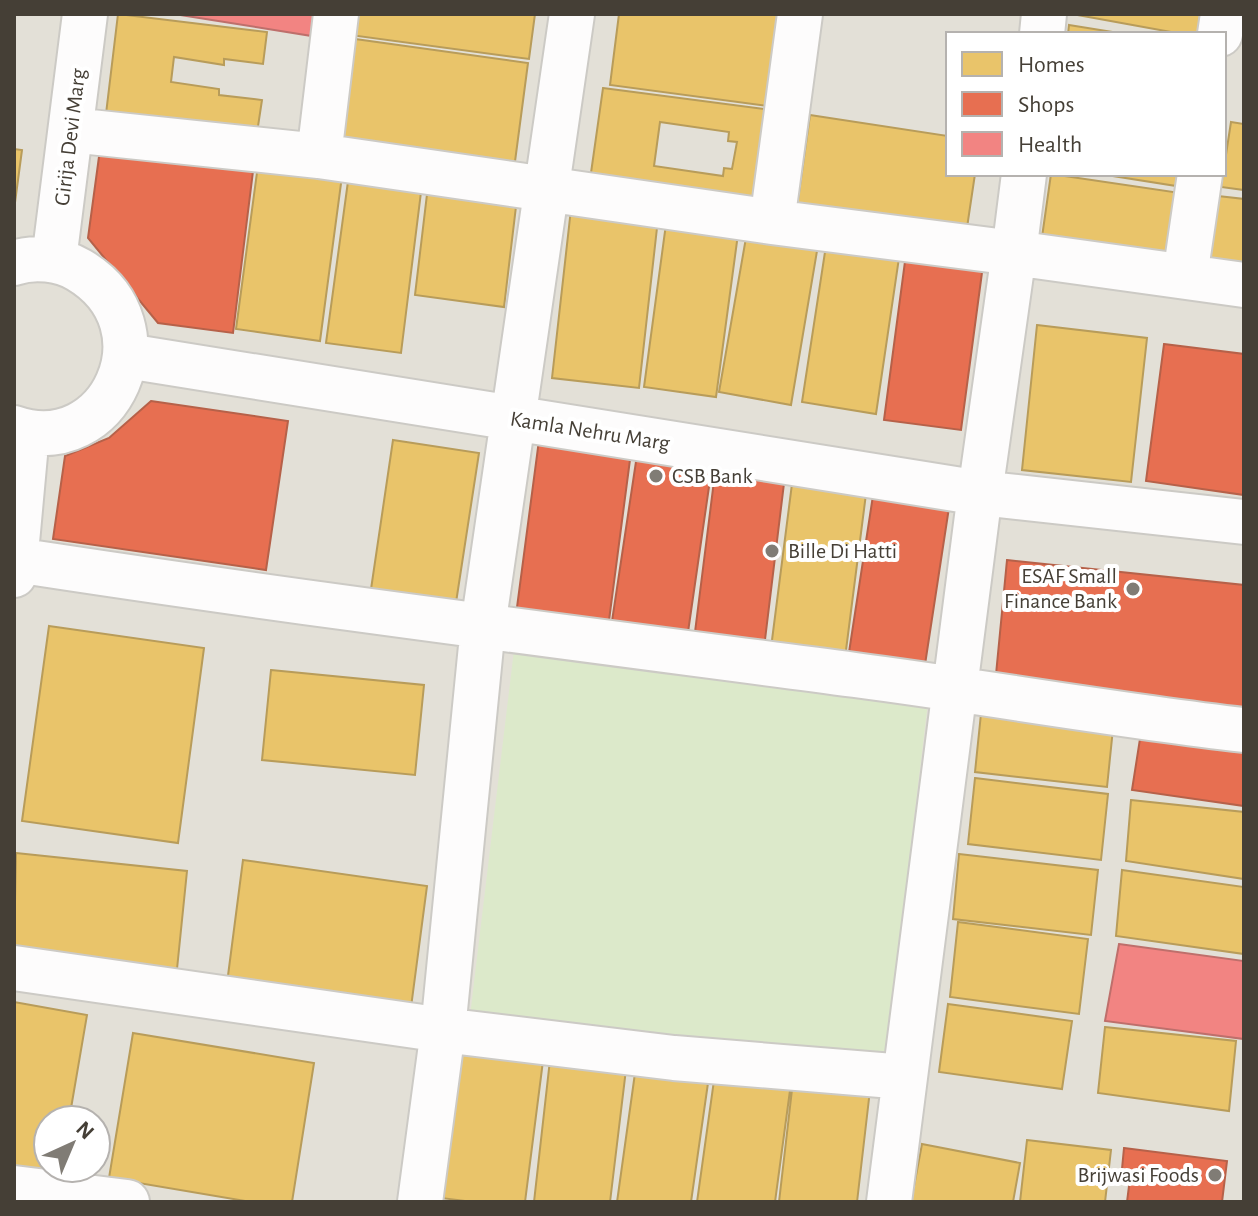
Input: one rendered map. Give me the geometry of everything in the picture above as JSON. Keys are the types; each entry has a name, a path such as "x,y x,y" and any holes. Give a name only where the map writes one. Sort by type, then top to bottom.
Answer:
{"street":[{"name":"Girija Devi Marg","path":"34,262 71,130 85,14"},
{"path":"319,156 336,14"},
{"path":"420,1202 443,1030 483,626 572,14"},
{"path":"772,222 800,14"},
{"path":"71,130 319,156 772,222 1244,285"},
{"path":"889,1202 1024,176"},
{"path":"1185,276 1200,176"},
{"path":"34,262 72,266 96,280 114,302 124,328 127,356 118,383 104,406 81,423 54,432 20,430 15,567 956,688 1123,716 1244,730"},
{"name":"Kamla Nehru Marg","path":"127,356 980,493 1244,522"},
{"path":"14,968 443,1030 674,1058 905,1077"},
{"path":"14,1188 127,1202"}],"shaded area":[{"path":"14,14 1244,14 1244,1202 14,1202"}],"green space":[{"path":"514,650 928,702 884,1069 470,1016"}],"building: Homes":[{"path":"118,14 267,32 263,64 224,59 224,65 174,57 171,82 219,89 219,95 262,100 257,133 106,114"},
{"path":"353,14 535,14 529,59 350,35"},
{"path":"619,14 787,14 775,107 610,85"},
{"path":"1072,14 1216,14 1213,32 1171,32"},
{"path":"1069,25 1113,32 1068,32"},
{"path":"348,38 528,63 514,169 333,143"},
{"path":"603,88 772,110 760,209 589,187","holes":["660,122 729,132 728,141 737,142 732,169 724,168 723,176 654,166"]},
{"path":"810,115 946,136 946,176 975,176 965,241 796,214"},
{"path":"1231,122 1244,124 1244,190 1221,187 1223,176 1226,176"},
{"path":"14,149 22,150 14,210"},
{"path":"258,165 342,176 320,341 236,329"},
{"path":"349,174 422,184 401,353 326,343"},
{"path":"1051,176 1187,194 1176,266 1041,244"},
{"path":"1113,176 1191,176 1189,188"},
{"path":"428,186 517,198 504,307 415,295"},
{"path":"1218,196 1244,199 1244,267 1209,262"},
{"path":"571,209 658,219 639,388 552,378"},
{"path":"666,224 738,234 716,397 644,387"},
{"path":"747,232 818,245 791,405 719,392"},
{"path":"827,239 900,251 876,414 802,402"},
{"path":"1037,325 1147,338 1131,482 1022,470"},
{"path":"393,440 479,453 455,609 370,596"},
{"path":"793,476 867,486 845,658 771,648"},
{"path":"49,626 204,648 178,843 22,821"},
{"path":"271,670 424,685 415,775 262,760"},
{"path":"982,704 1114,719 1107,787 975,772"},
{"path":"975,778 1108,794 1101,860 968,844"},
{"path":"1131,800 1244,812 1244,879 1126,861"},
{"path":"16,853 187,871 177,969 14,951"},
{"path":"959,854 1098,870 1091,935 953,919"},
{"path":"243,860 427,886 410,1015 226,991"},
{"path":"1122,870 1244,887 1244,954 1116,936"},
{"path":"958,922 1088,939 1079,1014 950,997"},
{"path":"14,1002 87,1015 72,1104 32,1104 32,1175 14,1172"},
{"path":"948,1004 1072,1021 1062,1089 939,1072"},
{"path":"1105,1027 1236,1041 1229,1111 1098,1093"},
{"path":"133,1033 314,1063 292,1202 251,1202 112,1179 112,1160"},
{"path":"459,1042 544,1053 525,1202 473,1202 441,1198"},
{"path":"551,1051 627,1061 610,1202 534,1202"},
{"path":"636,1066 709,1076 691,1202 617,1202"},
{"path":"715,1073 791,1083 775,1202 697,1202"},
{"path":"793,1081 870,1090 857,1202 779,1202"},
{"path":"1027,1140 1111,1150 1105,1202 1020,1202"},
{"path":"922,1144 1020,1163 1013,1202 911,1202"}],"building: Shops":[{"path":"101,142 254,163 233,333 158,323 88,238"},
{"path":"906,254 983,265 961,430 884,420"},
{"path":"1164,344 1244,354 1244,495 1146,481"},
{"path":"151,401 288,421 266,570 53,539 65,456 109,438"},
{"path":"539,440 631,452 608,628 516,615"},
{"path":"637,455 712,466 687,639 611,628"},
{"path":"716,465 785,475 764,648 694,640"},
{"path":"874,489 950,501 924,671 848,659"},
{"path":"1007,560 1244,585 1244,718 995,685"},
{"path":"1142,726 1244,737 1244,806 1132,790"},
{"path":"1124,1148 1227,1161 1222,1202 1127,1202 1131,1170 1122,1169"}],"building: Health":[{"path":"174,14 321,14 318,37"},
{"path":"1119,944 1244,961 1244,1039 1105,1021"}],"place":[{"name":"CSB Bank","path":"656,476"},
{"name":"Bille Di Hatti","path":"772,551"},
{"name":"ESAF Small Finance Bank","path":"1133,589"},
{"name":"Brijwasi Foods","path":"1215,1175"}]}
